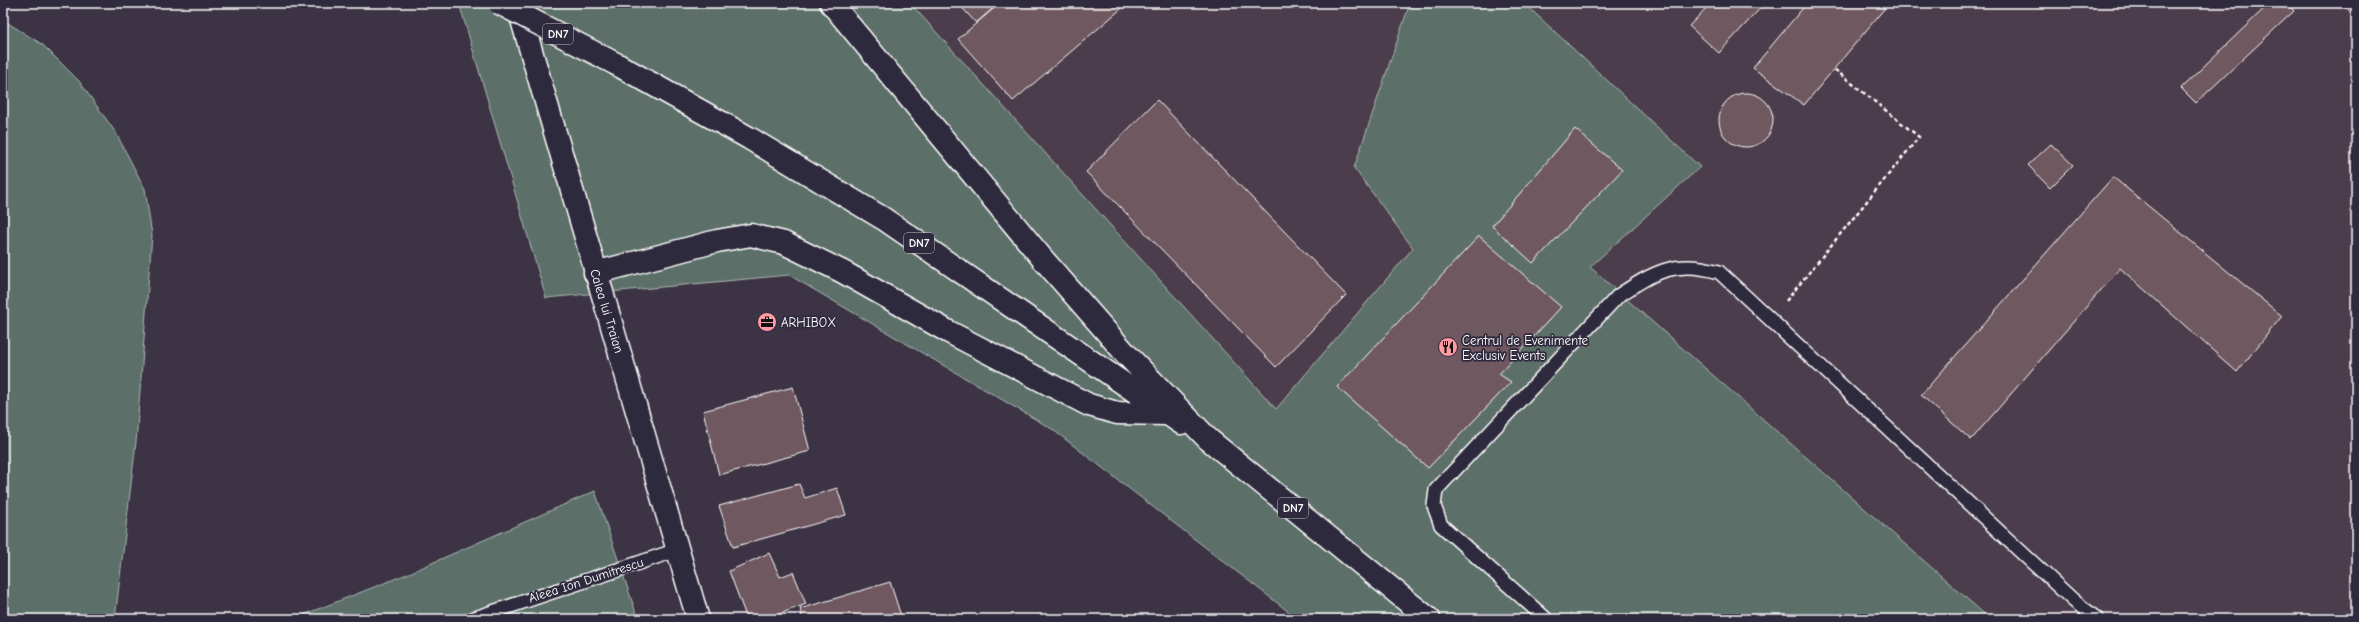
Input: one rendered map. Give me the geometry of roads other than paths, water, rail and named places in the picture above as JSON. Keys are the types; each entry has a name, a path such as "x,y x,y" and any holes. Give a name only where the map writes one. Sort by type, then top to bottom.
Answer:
{"main road":[{"name":"DN7","path":"499,3 618,65 749,138 884,219 1165,414 1208,439"},
{"name":"Calea lui Traian","path":"517,3 595,273 698,619"},
{"name":"DN7","path":"831,3 1042,258 1126,354 1208,439 1429,619"},
{"path":"595,273 717,241 751,235 784,243 843,272 949,332 1089,404 1118,414 1165,414"}],"lane":[{"path":"1546,619 1440,525 1434,506 1436,490 1618,296 1650,275 1676,267 1702,267 1719,272 2074,601 2097,619"},
{"name":"Aleea Ion Dumitrescu","path":"472,619 677,550"}],"place":[{"name":"ARHIBOX","path":"767,322"},
{"name":"Centrul de Evenimente Exclusiv Events","path":"1448,347"}]}
